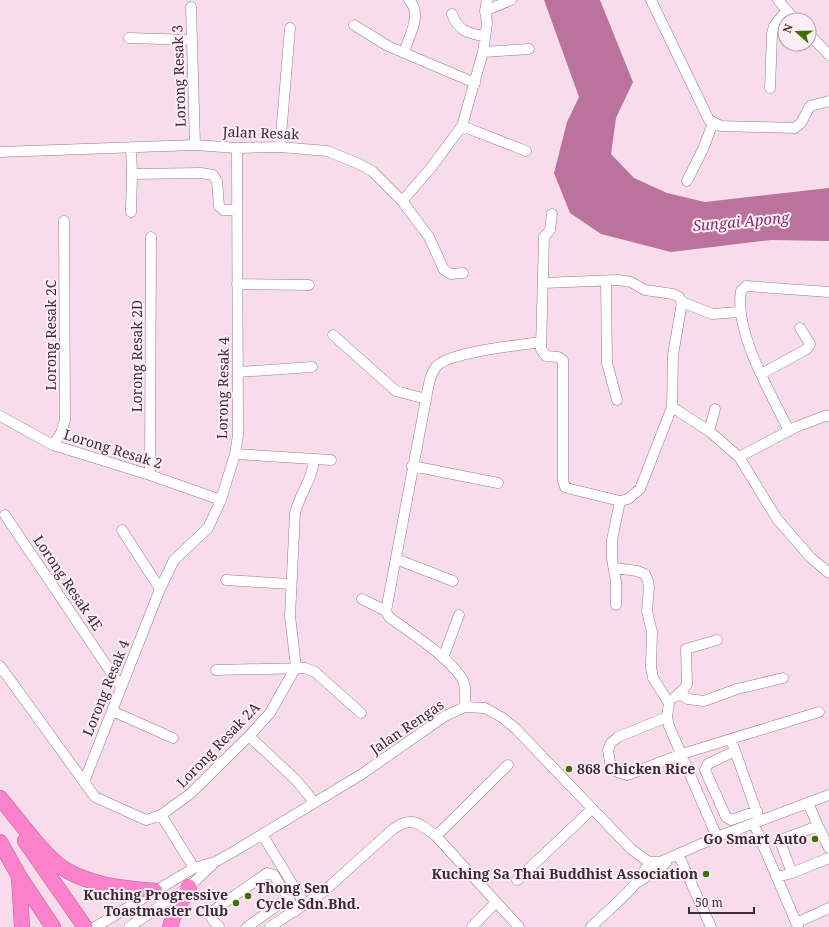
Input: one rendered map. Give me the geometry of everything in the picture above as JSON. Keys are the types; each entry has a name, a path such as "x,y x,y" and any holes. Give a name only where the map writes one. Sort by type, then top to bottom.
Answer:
{"highway":[{"path":"0,798 52,859 65,870 106,885 155,891"},
{"path":"0,798 22,836 85,927"},
{"path":"0,842 19,876 53,927"},
{"path":"19,876 22,927"},
{"path":"170,927 180,903 189,887"}],"street":[{"path":"404,52 415,18 414,6 409,0"},
{"path":"402,201 430,169 462,126 483,52 487,17 485,11 487,0"},
{"path":"485,11 511,0"},
{"path":"651,0 709,120 713,123 721,126 794,128 801,123 807,109 810,106 829,101"},
{"path":"770,88 772,34 774,26 786,11 778,0"},
{"name":"Lorong Resak 3","path":"191,7 195,145"},
{"path":"452,14 460,30 471,34 485,36"},
{"path":"354,25 388,46 475,83"},
{"path":"280,147 290,28"},
{"path":"129,38 192,40"},
{"path":"817,42 829,54"},
{"path":"483,52 529,49"},
{"path":"687,181 703,149 713,123"},
{"path":"462,126 526,151"},
{"name":"Jalan Resak","path":"0,152 195,145 237,148 280,147 327,151 357,162 372,171 402,201 429,237 444,270 451,274 463,273"},
{"path":"131,147 131,212"},
{"name":"Lorong Resak 4","path":"84,782 160,589 174,560 185,548 198,540 208,528 222,500 235,454 238,435 238,284 236,210 237,148"},
{"path":"132,174 201,173 213,175 217,181 219,206 224,210 236,210"},
{"path":"552,214 550,230 544,237 544,283 541,349 544,355 549,357 558,357 563,360 562,437 563,481 565,487 620,501 628,499 640,490 672,407 674,355 682,302"},
{"name":"Lorong Resak 2C","path":"53,445 61,433 65,420 64,221"},
{"name":"Lorong Resak 2D","path":"150,475 151,237"},
{"path":"544,283 617,280 631,282 645,290 673,294 679,297 682,302 712,314 739,312"},
{"path":"606,281 607,363 617,400"},
{"path":"238,284 309,285"},
{"path":"789,431 751,350 739,312 741,291 746,286 829,292"},
{"path":"761,374 807,349 810,344 800,328"},
{"path":"333,335 396,391 426,400"},
{"path":"386,611 412,466 433,372 442,361 460,355 541,342"},
{"path":"238,372 312,367"},
{"path":"672,407 709,431 739,457 777,519 811,558 829,573"},
{"path":"709,431 715,409"},
{"path":"739,457 789,431 824,416 829,416"},
{"name":"Lorong Resak 2","path":"0,417 53,445 150,475 222,500"},
{"path":"235,454 331,460"},
{"path":"296,667 290,616 290,584 295,514 298,503 311,477 314,459"},
{"path":"412,466 498,483"},
{"path":"616,605 615,568 612,559 612,540 620,501"},
{"name":"Lorong Resak 4E","path":"5,515 121,687"},
{"path":"122,530 160,589"},
{"path":"396,559 453,581"},
{"path":"615,568 637,571 645,574 648,581 647,611 652,632 651,666 653,678 669,703"},
{"path":"226,580 290,584"},
{"path":"362,599 386,611 389,617 443,658 461,677 465,691 465,707"},
{"path":"443,658 459,615"},
{"path":"717,640 686,649 687,684 669,703 667,718 717,837"},
{"name":"Lorong Resak 2A","path":"0,666 95,797 140,819 151,819 161,815 190,794 249,736 270,713 296,667"},
{"path":"216,670 296,667 305,668 314,672 361,713"},
{"path":"679,693 688,699 704,701 737,689 783,678"},
{"name":"Jalan Rengas","path":"129,927 189,887 215,862 362,774 446,716 465,707 485,708 503,718 516,729 631,849 649,862"},
{"path":"112,711 173,738"},
{"path":"667,718 618,737 611,743 608,750 610,762 617,772 627,775 682,754 819,712"},
{"path":"249,736 296,780 314,802"},
{"path":"731,739 756,811 757,823 797,925 829,908"},
{"path":"735,750 708,764 705,770 726,817 731,820 756,811"},
{"path":"436,836 508,765"},
{"path":"591,927 633,885 644,872 649,862 655,863 717,837 829,795"},
{"path":"808,803 829,848"},
{"path":"517,880 592,809"},
{"path":"161,815 194,868"},
{"path":"277,925 323,892 402,822 412,821 436,836 519,927"},
{"path":"792,872 781,844 783,839 818,826"},
{"path":"262,834 305,905"},
{"path":"633,885 675,855"},
{"path":"675,855 711,927"},
{"path":"777,877 829,858"},
{"name":"Jalan Rengas","path":"95,927 194,868 215,862"},
{"path":"219,927 212,919 214,910 267,873 274,875 296,911"},
{"path":"247,927 288,898"},
{"path":"472,927 496,902"}],"water":[{"name":"Sungai Apong","path":"544,0 600,0 633,82 616,118 611,154 634,178 667,193 705,202 829,188 829,241 771,240 671,252 601,234 570,213 554,173 567,122 579,97"}],"place":[{"name":"868 Chicken Rice","path":"569,769"},
{"name":"Go Smart Auto","path":"815,839"},
{"name":"Kuching Sa Thai Buddhist Association","path":"706,874"},
{"name":"Thong Sen Cycle Sdn.Bhd.","path":"248,896"},
{"name":"Kuching Progressive Toastmaster Club","path":"236,903"}]}
